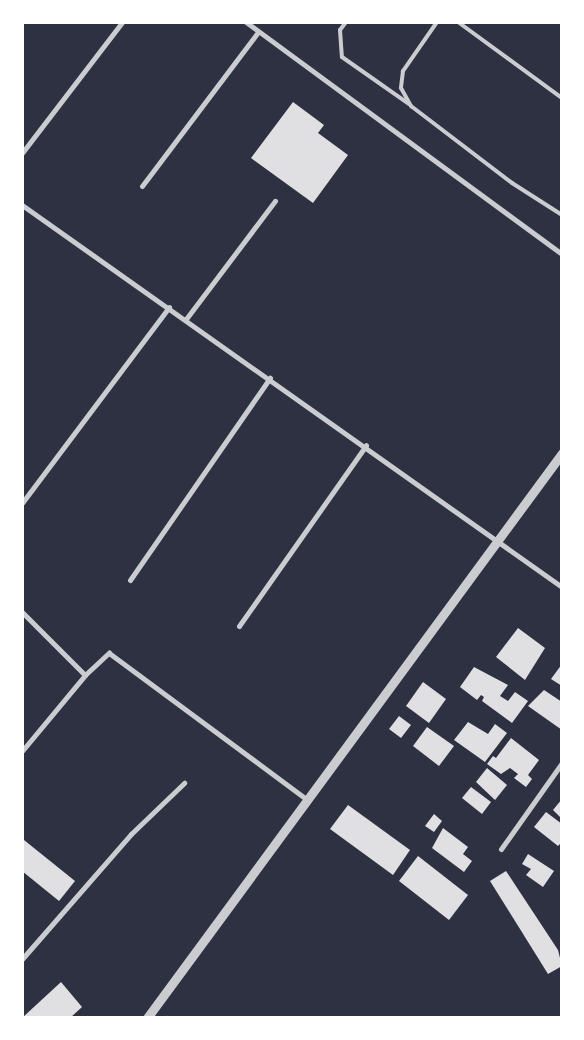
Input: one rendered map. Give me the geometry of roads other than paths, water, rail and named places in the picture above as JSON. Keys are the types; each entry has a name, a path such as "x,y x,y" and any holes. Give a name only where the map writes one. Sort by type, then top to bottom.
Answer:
{"street":[{"path":"22,153 122,22"},
{"path":"246,22 562,254"},
{"path":"142,186 258,32"},
{"path":"186,319 275,201"},
{"path":"22,205 170,306 562,586"},
{"path":"22,503 170,306"},
{"path":"130,580 270,378"},
{"path":"239,626 366,445"},
{"path":"146,1018 306,798 499,541 562,453"},
{"path":"22,612 85,675"},
{"path":"22,751 85,675 109,653 306,798"},
{"path":"501,849 562,763"},
{"path":"22,959 131,834 184,783"}],"lane":[{"path":"346,22 340,30 342,57 411,106 512,183 562,215"},
{"path":"411,106 401,88 402,71 437,22"},
{"path":"458,22 562,98"}]}
